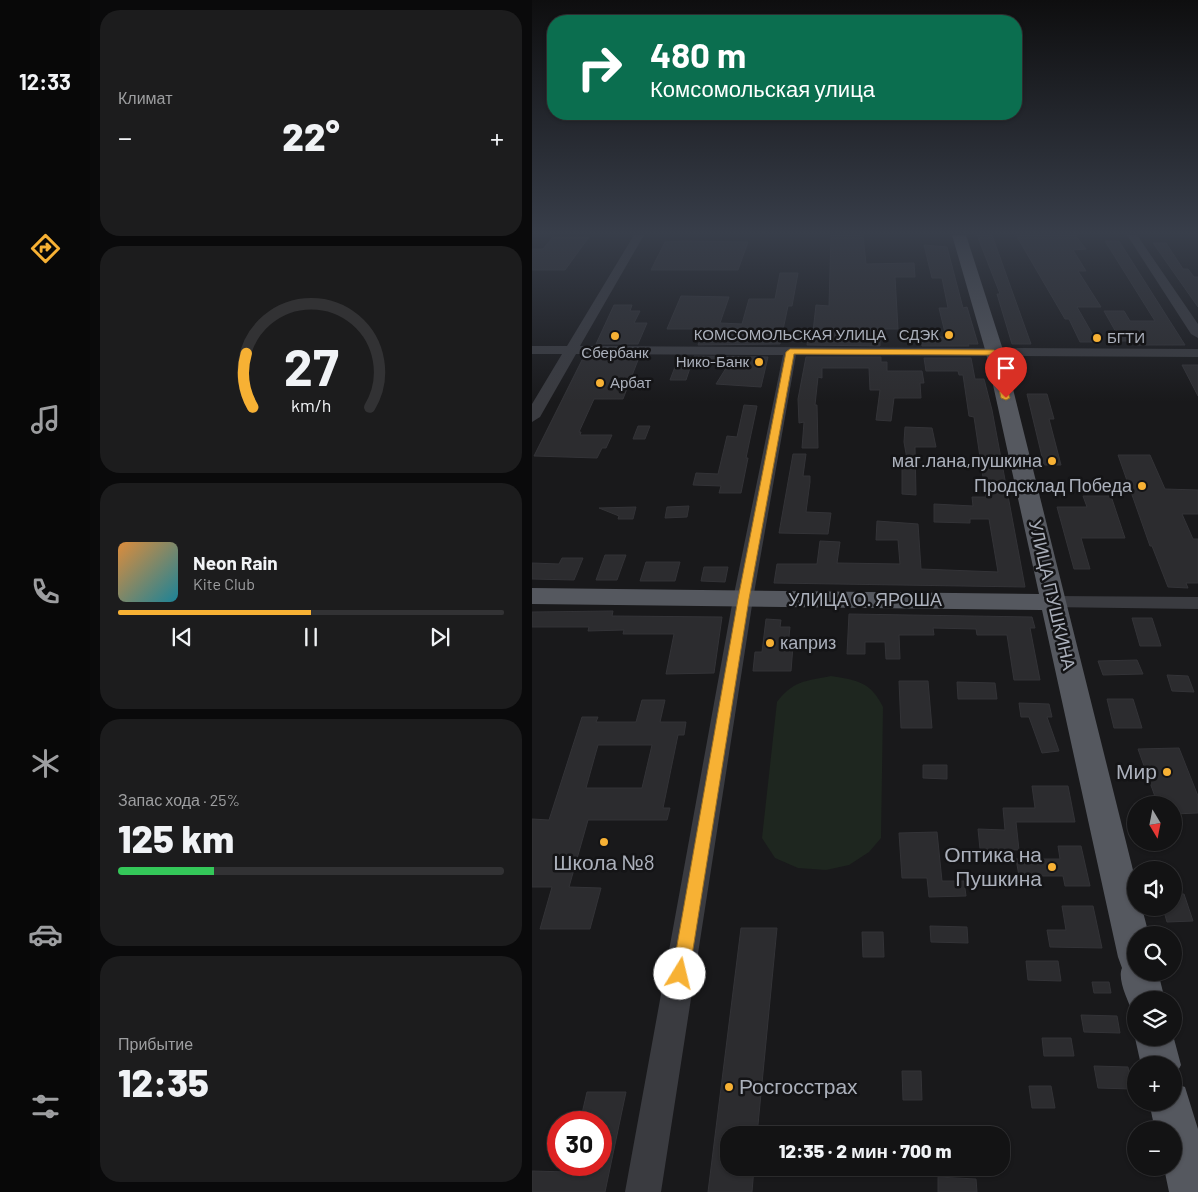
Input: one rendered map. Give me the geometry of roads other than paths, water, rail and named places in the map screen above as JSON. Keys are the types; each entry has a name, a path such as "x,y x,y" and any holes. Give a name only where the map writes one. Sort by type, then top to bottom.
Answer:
{"main road":[{"name":"УЛИЦА ПУШКИНА","path":"975,291 994,353 1129,926"},
{"name":"УЛИЦА О. ЯРОША","path":"532,596 1054,602"},
{"path":"1172,1111 1191,1192"}],"street":[{"path":"532,417 606,291"},
{"path":"1169,291 1198,334"},
{"name":"КОМСОМОЛЬСКАЯ УЛИЦА","path":"532,350 1198,353"},
{"path":"643,1192 743,599 790,352"},
{"name":"УЛИЦА О. ЯРОША","path":"1054,602 1198,603"}],"place":[{"name":"СДЭК","path":"949,335"},
{"name":"Сбербанк","path":"615,336"},
{"name":"БГТИ","path":"1097,338"},
{"name":"Нико-Банк","path":"759,362"},
{"name":"Арбат","path":"600,383"},
{"name":"маг.лана,пушкина","path":"1052,461"},
{"name":"Продсклад Победа","path":"1142,486"},
{"name":"каприз","path":"770,643"},
{"name":"Мир","path":"1167,772"},
{"name":"Школа №8","path":"604,842"},
{"name":"Оптика на Пушкина","path":"1052,867"},
{"name":"Росгосстрах","path":"729,1087"}]}
